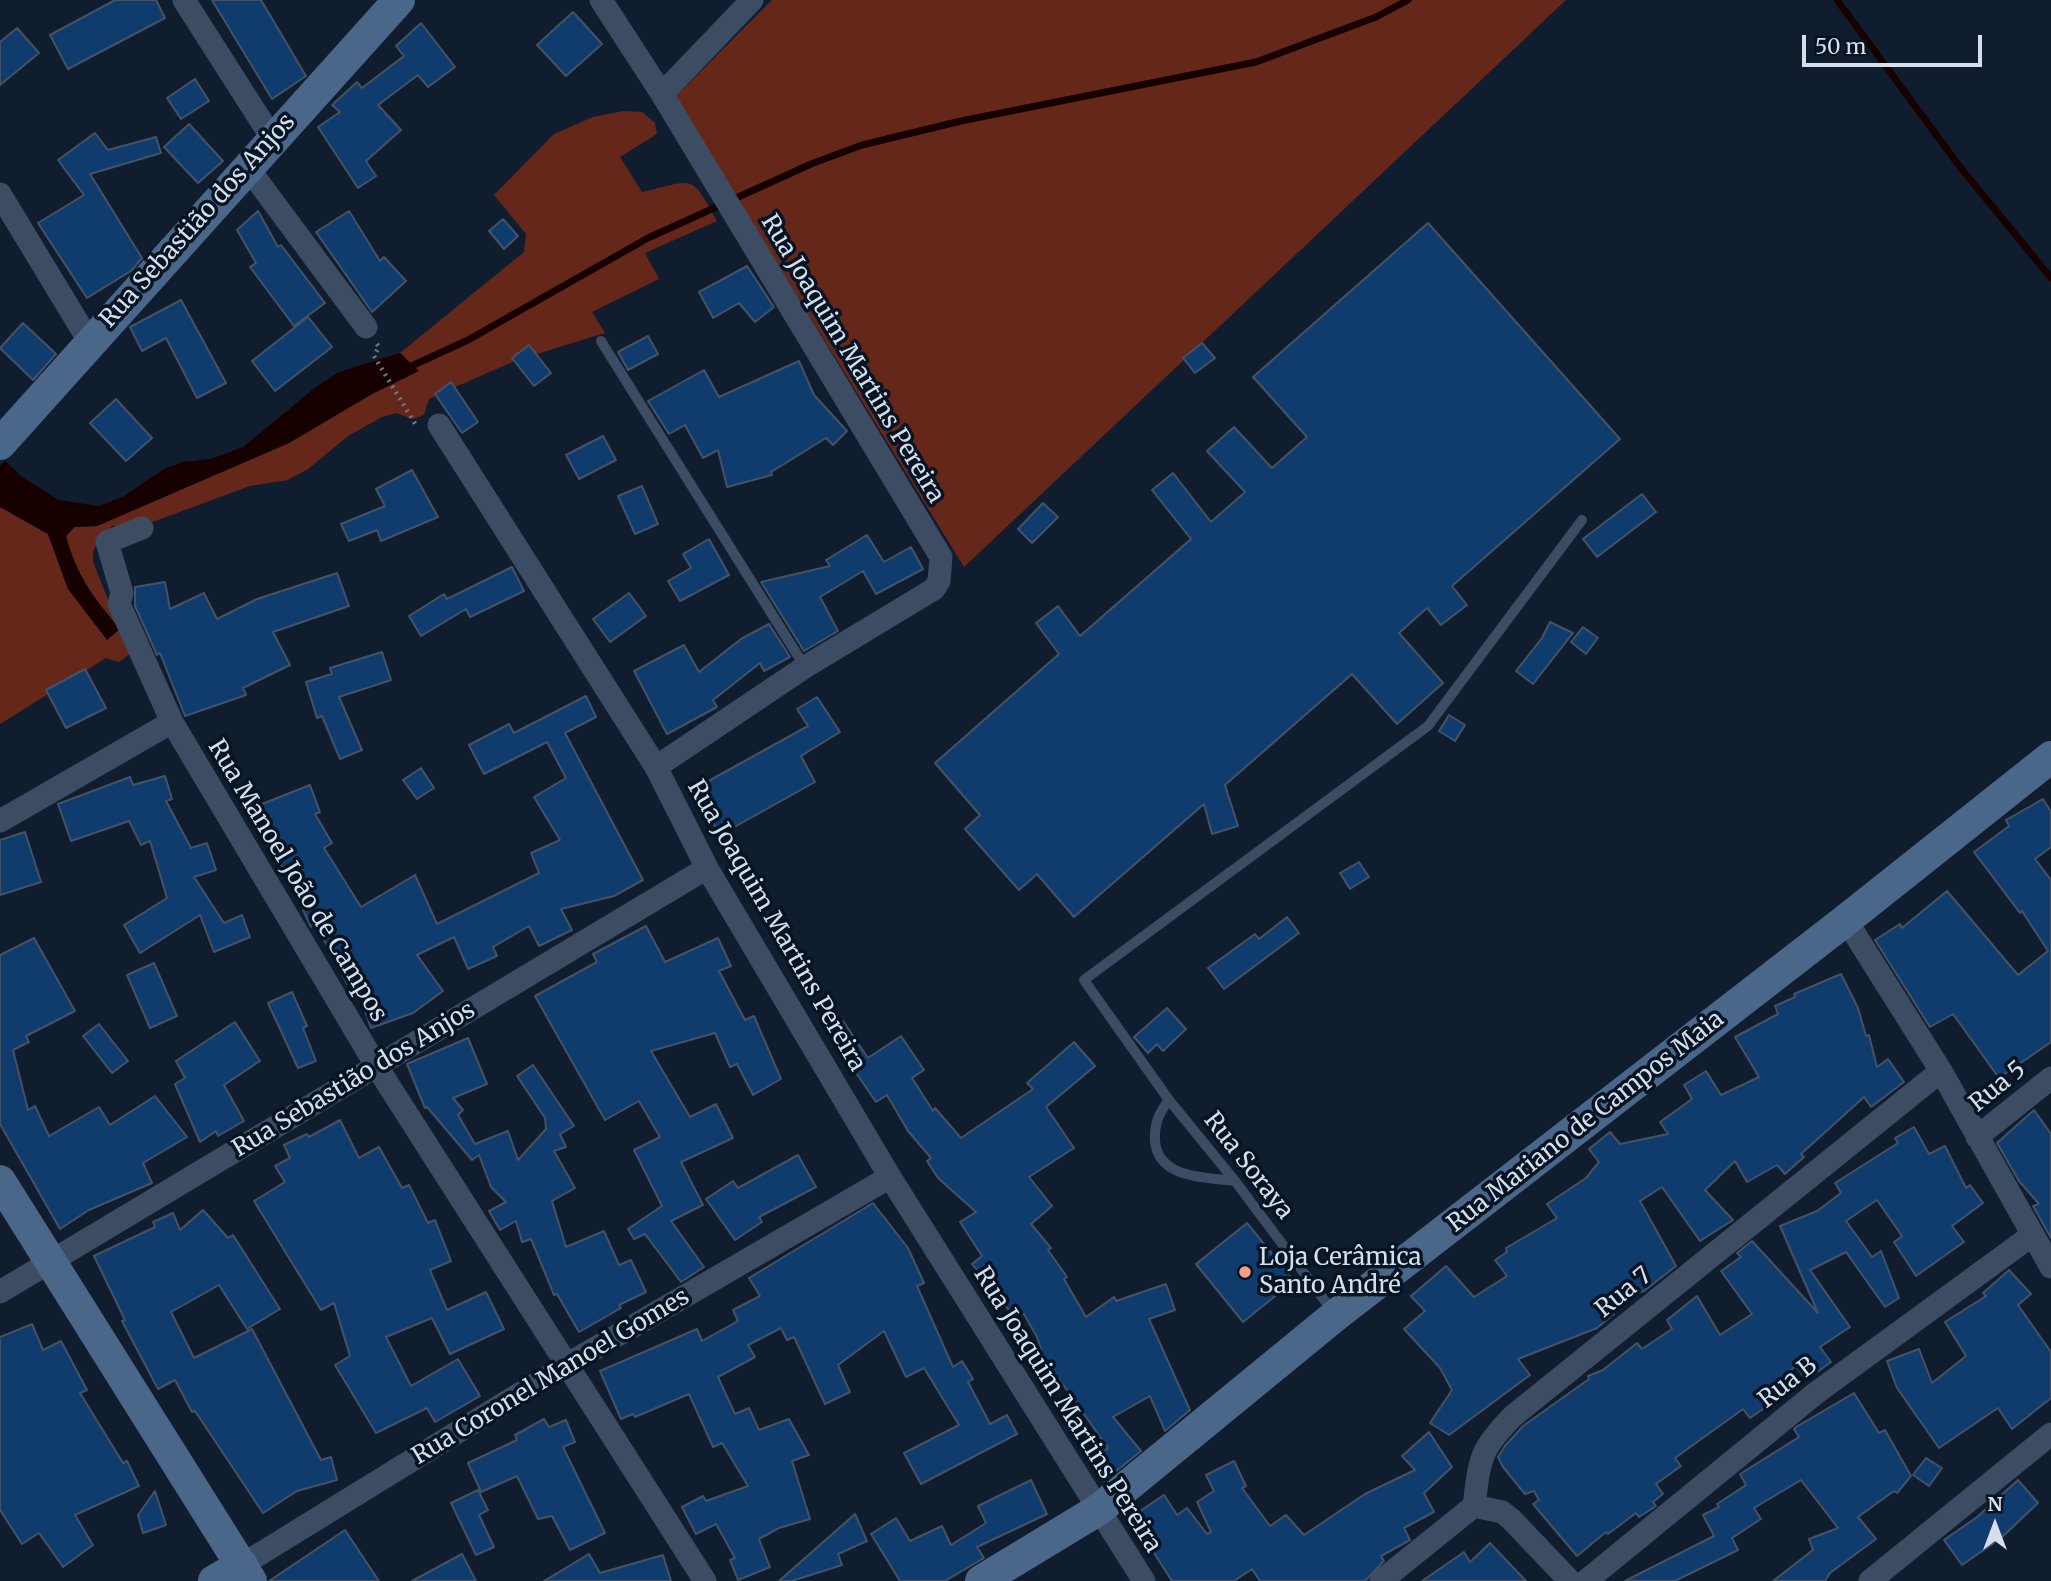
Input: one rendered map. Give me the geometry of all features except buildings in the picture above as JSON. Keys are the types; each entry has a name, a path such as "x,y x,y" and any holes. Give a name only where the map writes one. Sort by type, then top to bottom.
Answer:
{"street":[{"path":"184,0 272,138"},
{"name":"Rua Sebastião dos Anjos","path":"0,444 89,341 399,0"},
{"name":"Rua Joaquim Martins Pereira","path":"601,0 662,94 941,557 939,581 934,589 805,667 656,767 707,868 890,1177 1144,1581"},
{"path":"662,94 752,0"},
{"path":"248,168 366,327"},
{"path":"0,194 89,341"},
{"path":"439,425 656,767"},
{"name":"Rua Manoel João de Campos","path":"142,528 107,542 122,593 119,604 172,722 377,1067 705,1581"},
{"path":"0,821 172,722"},
{"name":"Rua Mariano de Campos Maia","path":"981,1581 1098,1510 1336,1315 1846,920 2051,757"},
{"name":"Rua Sebastião dos Anjos","path":"0,1292 707,868"},
{"path":"1846,920 1941,1071 2031,1236 2051,1267"},
{"name":"Rua 7","path":"1474,1506 1479,1460 1487,1443 1513,1416 1941,1071"},
{"name":"Rua 5","path":"1977,1137 2051,1078"},
{"name":"Rua Coronel Manoel Gomes","path":"215,1581 246,1573 568,1364 890,1177"},
{"path":"0,1181 246,1573"},
{"name":"Rua B","path":"1586,1581 1816,1393 2031,1236"},
{"path":"1870,1581 2051,1434"},
{"path":"1381,1581 1474,1506 1502,1512 1511,1519 1570,1581"}],"lane":[{"path":"601,341 805,667"},
{"name":"Rua Soraya","path":"1336,1315 1235,1181 1169,1100 1084,981 1428,726 1582,520"},
{"path":"1169,1100 1159,1114 1155,1132 1156,1151 1164,1163 1177,1171 1235,1181"}],"path":[{"path":"374,356 415,423"}],"shaded area":[{"path":"772,0 1566,0 964,567 675,97"},
{"path":"623,111 642,112 655,123 657,134 620,157 642,192 682,183 689,184 701,194 717,221 645,253 659,279 592,312 605,333 517,360 437,395 429,399 424,415 413,419 396,413 382,417 348,436 308,469 288,480 250,486 147,524 112,526 100,538 93,551 93,562 120,629 94,596 75,562 66,536 75,527 97,526 289,443 372,394 418,371 400,353 524,252 526,234 494,195 554,134 593,117"},
{"path":"400,353 419,371 372,394 289,443 97,526 74,527 66,536 75,563 94,596 120,629 107,640 68,589 48,534 0,507 0,466 5,461 22,477 59,500 99,506 124,496 164,469 183,462 211,459 243,447 316,387 339,372"},
{"path":"0,507 48,534 68,589 120,629 130,654 119,662 106,658 0,724"}],"waterway":[{"path":"405,369 468,340 648,238 811,164 862,145 961,121 1256,62 1376,17 1408,0"},
{"path":"1837,0 1960,167 2051,278"}],"place":[{"name":"Loja Cerâmica Santo André","path":"1245,1272"}]}
